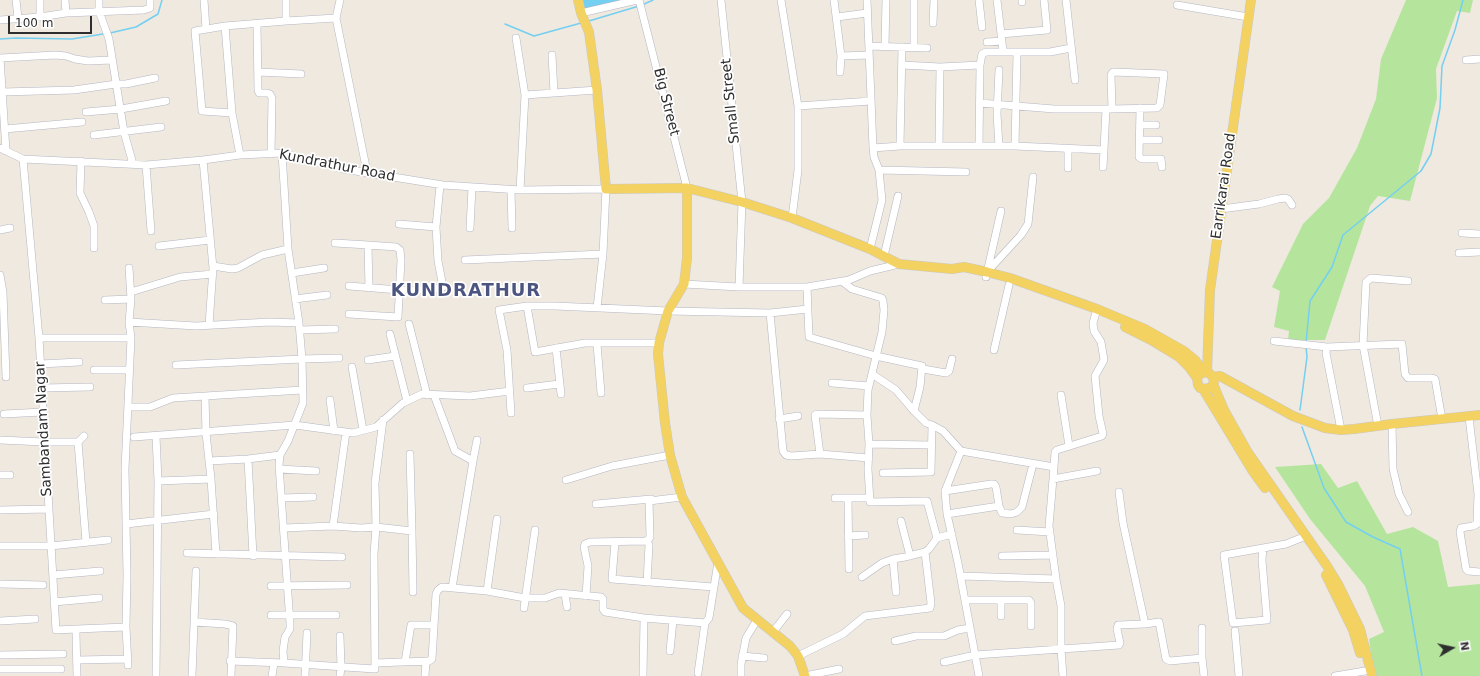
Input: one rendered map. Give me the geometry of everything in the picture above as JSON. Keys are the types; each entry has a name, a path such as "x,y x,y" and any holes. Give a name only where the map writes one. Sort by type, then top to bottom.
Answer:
{"main road":[{"path":"578,0 581,13 589,32 597,90 606,189 688,188 742,202 792,218 870,249 899,264 952,269 964,267 987,274 1145,329 1184,350 1195,360 1207,377 1247,451 1304,537 1325,573 1353,630 1368,674"},
{"name":"Earrikarai Road","path":"1207,377 1210,290 1250,0"},
{"path":"688,188 688,234 684,284 668,311 659,343 658,354 670,455 682,497 743,608 790,646 798,656 805,676"},
{"path":"987,274 1009,284 1097,312"},
{"path":"1207,377 1220,376 1293,416 1325,428 1341,430 1480,415"},
{"path":"1207,377 1210,388 1203,389 1252,470 1304,537"}],"street":[{"path":"16,0 18,18"},
{"path":"40,0 40,17"},
{"path":"65,0 66,13"},
{"path":"99,0 99,11 110,38 112,60 124,132 133,164"},
{"path":"0,20 40,17 66,13 147,10 150,8 150,0"},
{"path":"204,0 206,29"},
{"path":"286,0 286,21"},
{"path":"340,0 336,18 367,172"},
{"path":"581,13 638,0"},
{"name":"Big Street","path":"638,0 644,16 688,188"},
{"name":"Small Street","path":"722,0 742,202 740,287"},
{"path":"781,0 798,106 798,170 792,218"},
{"path":"834,0 841,56 840,72"},
{"path":"867,0 873,148 874,157 879,170 882,200 870,249"},
{"path":"885,46 886,0"},
{"path":"914,0 914,47"},
{"path":"933,23 934,0"},
{"path":"979,0 982,27"},
{"path":"997,0 1003,51"},
{"path":"987,42 1001,37 1047,30 1044,0"},
{"path":"1066,0 1075,80"},
{"path":"1177,5 1248,17"},
{"path":"837,17 867,13"},
{"path":"232,113 202,111 195,31 225,26 336,18"},
{"path":"257,24 260,93 270,94 272,98 271,154"},
{"path":"225,26 232,113 240,155"},
{"path":"516,38 525,95 520,190"},
{"path":"869,46 927,48"},
{"path":"900,146 902,47"},
{"path":"979,146 980,65 982,54 1003,51 1050,52 1071,48"},
{"path":"1015,146 1017,52"},
{"path":"3,149 5,129 0,58 55,55 66,56 75,60 112,60"},
{"path":"552,55 554,93"},
{"path":"841,56 869,55"},
{"path":"1466,60 1480,59"},
{"path":"902,65 940,67 980,65"},
{"path":"939,146 940,67"},
{"path":"999,70 997,114 1000,146"},
{"path":"258,72 301,74"},
{"path":"980,103 998,103 1054,108 1109,109 1159,106 1164,74 1113,72 1111,74 1109,109 1103,167"},
{"path":"3,92 74,90 126,84 155,78"},
{"path":"525,95 597,90"},
{"path":"798,106 871,101"},
{"path":"86,112 121,109 166,102"},
{"path":"1140,108 1140,158 1161,159 1162,166"},
{"path":"5,129 82,122"},
{"path":"1140,125 1156,125"},
{"path":"94,135 161,127"},
{"path":"1140,140 1159,140"},
{"path":"873,148 900,146 1015,146 1104,150"},
{"name":"Kundrathur Road","path":"3,149 23,159 146,165 240,155 282,153 326,166 440,185 511,190 606,189"},
{"path":"1068,149 1068,168"},
{"path":"282,153 288,249 302,359 302,404 295,425 280,455 279,469 290,628 285,637 284,663"},
{"name":"Sambandam Nagar","path":"23,159 39,338 56,630 77,629"},
{"path":"203,160 213,269 209,326"},
{"path":"81,161 80,193 94,226 94,248"},
{"path":"146,165 151,231"},
{"path":"879,170 966,172"},
{"path":"987,274 1028,224 1033,177"},
{"path":"349,286 399,290 430,290 443,286 438,261 436,227 440,185"},
{"path":"470,228 472,187"},
{"path":"597,308 603,254 606,189"},
{"path":"511,190 512,228"},
{"path":"884,256 898,196"},
{"path":"1221,209 1259,204 1285,198 1288,199 1292,205"},
{"path":"987,274 1001,210"},
{"path":"399,224 436,227"},
{"path":"0,230 10,228"},
{"path":"1462,234 1480,234"},
{"path":"159,246 210,240"},
{"path":"335,243 396,247 400,250 401,260 398,317 349,314"},
{"path":"368,245 369,288"},
{"path":"105,300 131,295 180,277 213,269 238,268 262,255 288,249"},
{"path":"1459,253 1480,252"},
{"path":"465,260 603,254"},
{"path":"684,284 740,287 807,287 843,282 870,270 899,264"},
{"path":"78,660 128,662 126,627 126,524 124,469 131,338 129,322 131,295 130,268"},
{"path":"292,274 324,268"},
{"path":"0,275 6,377"},
{"path":"1378,426 1363,345 1366,282 1371,278 1408,281"},
{"path":"843,282 860,293 882,298 884,310 882,332 869,386 866,416 869,444 868,458 870,502 927,501 937,538"},
{"path":"994,350 1009,284"},
{"path":"807,287 810,337 876,356 920,366 923,369 946,373 949,371 952,358"},
{"path":"295,299 327,295"},
{"path":"527,306 535,352 585,343 659,343"},
{"path":"511,413 507,350 499,310 527,306 770,313 808,309"},
{"path":"1063,676 1061,649 1061,606 1050,532 1055,452 1057,450 1102,436 1103,434 1099,416 1095,374 1101,367 1104,360 1101,342 1094,331 1093,324 1097,312"},
{"path":"770,313 783,451 786,455 820,454 868,458"},
{"path":"129,322 196,326 270,322 299,327 335,329"},
{"path":"409,324 430,395 455,451 473,461"},
{"path":"390,334 407,401"},
{"path":"39,338 131,338"},
{"path":"1274,341 1327,347 1402,344 1405,374 1408,378 1432,378 1436,380 1442,419"},
{"path":"597,344 601,393"},
{"path":"1327,347 1326,353 1341,430"},
{"path":"556,348 561,394"},
{"path":"368,360 395,356"},
{"path":"176,365 339,358"},
{"path":"40,364 79,362"},
{"path":"352,367 362,430"},
{"path":"914,411 923,369"},
{"path":"94,370 129,370"},
{"path":"872,374 896,390 926,423 943,431 961,451 1054,467"},
{"path":"832,383 869,386"},
{"path":"527,388 559,384"},
{"path":"42,388 90,387"},
{"path":"128,407 150,407 173,398 302,390"},
{"path":"134,437 206,433 295,425 353,433 376,427 402,402 422,394 470,396 510,391"},
{"path":"1061,395 1069,446"},
{"path":"205,396 206,433 214,514 216,554"},
{"path":"330,400 334,431"},
{"path":"4,414 43,412"},
{"path":"820,454 815,415 866,416"},
{"path":"779,419 798,416"},
{"path":"1469,416 1479,494 1476,524 1461,528 1460,532 1466,569 1468,571 1480,572"},
{"path":"230,661 375,669 375,483 383,420"},
{"path":"1392,424 1393,469 1399,494 1408,512"},
{"path":"883,473 931,472 932,425"},
{"path":"333,526 346,432"},
{"path":"0,440 78,442 84,436"},
{"path":"156,436 158,481 156,676"},
{"path":"452,588 477,440"},
{"path":"78,442 86,542"},
{"path":"869,444 931,445"},
{"path":"961,451 945,490 947,514 961,576 979,676"},
{"path":"410,454 413,592"},
{"path":"209,461 248,459 280,455"},
{"path":"566,480 612,466 670,455"},
{"path":"248,459 253,556"},
{"path":"945,490 994,484 996,487 998,506 1002,513 1006,514 1017,512 1022,507 1033,464"},
{"path":"279,469 316,471"},
{"path":"1053,479 1097,471"},
{"path":"0,475 10,475"},
{"path":"158,481 211,479"},
{"path":"1119,492 1123,523 1145,624"},
{"path":"282,498 313,497"},
{"path":"596,504 682,497"},
{"path":"835,498 870,498"},
{"path":"848,498 849,569"},
{"path":"586,596 588,566 584,547 585,544 590,542 646,541 649,539 648,503 650,500"},
{"path":"947,514 998,506"},
{"path":"0,510 48,509"},
{"path":"126,524 214,514"},
{"path":"487,591 497,519"},
{"path":"901,520 910,556"},
{"path":"284,528 333,526 361,528 376,527 412,531"},
{"path":"524,608 535,530"},
{"path":"1017,530 1050,532"},
{"path":"862,577 882,563 925,552 937,538 952,534"},
{"path":"848,536 865,535"},
{"path":"1263,548 1262,560 1267,620 1233,623 1224,555 1263,548 1286,544 1304,537"},
{"path":"0,546 51,546 108,540"},
{"path":"615,542 612,579 713,587"},
{"path":"647,582 649,545"},
{"path":"798,656 843,634 865,616 930,608 931,603 925,552"},
{"path":"187,553 253,556 342,557"},
{"path":"1002,556 1053,555"},
{"path":"893,559 896,592"},
{"path":"698,673 705,623 709,618 718,562"},
{"path":"53,575 100,570"},
{"path":"192,676 196,571"},
{"path":"961,576 1056,579"},
{"path":"0,584 43,585"},
{"path":"271,586 347,585"},
{"path":"375,663 429,661 432,659 438,590 442,587 487,591 525,598 545,598 558,594 602,598 603,609 605,612 644,618 705,623"},
{"path":"565,594 567,607"},
{"path":"54,602 99,598"},
{"path":"965,600 1030,601 1031,626"},
{"path":"1001,600 1001,616"},
{"path":"773,632 787,614"},
{"path":"271,615 336,615"},
{"path":"643,676 644,618"},
{"path":"0,621 35,619"},
{"path":"670,651 673,620"},
{"path":"741,676 742,656 746,638 757,620"},
{"path":"194,622 233,626 230,661 231,676"},
{"path":"944,662 976,655 1119,645 1120,643 1117,626 1156,622 1161,624 1165,654 1168,660 1202,658"},
{"path":"405,662 411,625 434,625"},
{"path":"78,676 77,629 126,627"},
{"path":"895,641 909,637 944,636 958,630 970,628"},
{"path":"1202,628 1202,658 1204,676"},
{"path":"1235,631 1239,676"},
{"path":"305,676 307,633"},
{"path":"340,636 340,676"},
{"path":"0,655 63,654"},
{"path":"742,656 764,658"},
{"path":"425,676 426,661"},
{"path":"272,676 274,663"},
{"path":"0,669 61,669"},
{"path":"805,676 839,669"},
{"path":"1335,676 1368,674"}],"green space":[{"path":"1406,0 1473,0 1470,13 1457,11 1436,69 1437,98 1410,201 1378,196 1370,206 1325,340 1288,340 1289,331 1274,327 1280,291 1272,287 1303,224 1329,198 1357,148 1376,99 1381,59"},
{"path":"1321,464 1338,488 1357,481 1387,534 1413,527 1438,541 1448,587 1480,584 1480,676 1374,676 1369,639 1384,632 1365,586 1310,519 1275,467"}],"water":[{"path":"582,0 628,0 584,11"}],"waterway":[{"path":"110,33 136,27 158,14 162,0"},
{"path":"642,5 653,0"},
{"path":"1306,343 1310,301 1332,267 1343,235 1421,171 1431,154 1440,108 1442,66 1455,30 1463,0"},
{"path":"589,21 639,6"},
{"path":"505,24 534,36 581,23"},
{"path":"0,39 72,39 103,34"},
{"path":"1300,410 1307,357 1306,347"},
{"path":"1302,427 1324,488 1346,522 1373,537 1400,549 1422,676"}],"district":[{"name":"KUNDRATHUR","path":"466,291"}]}
